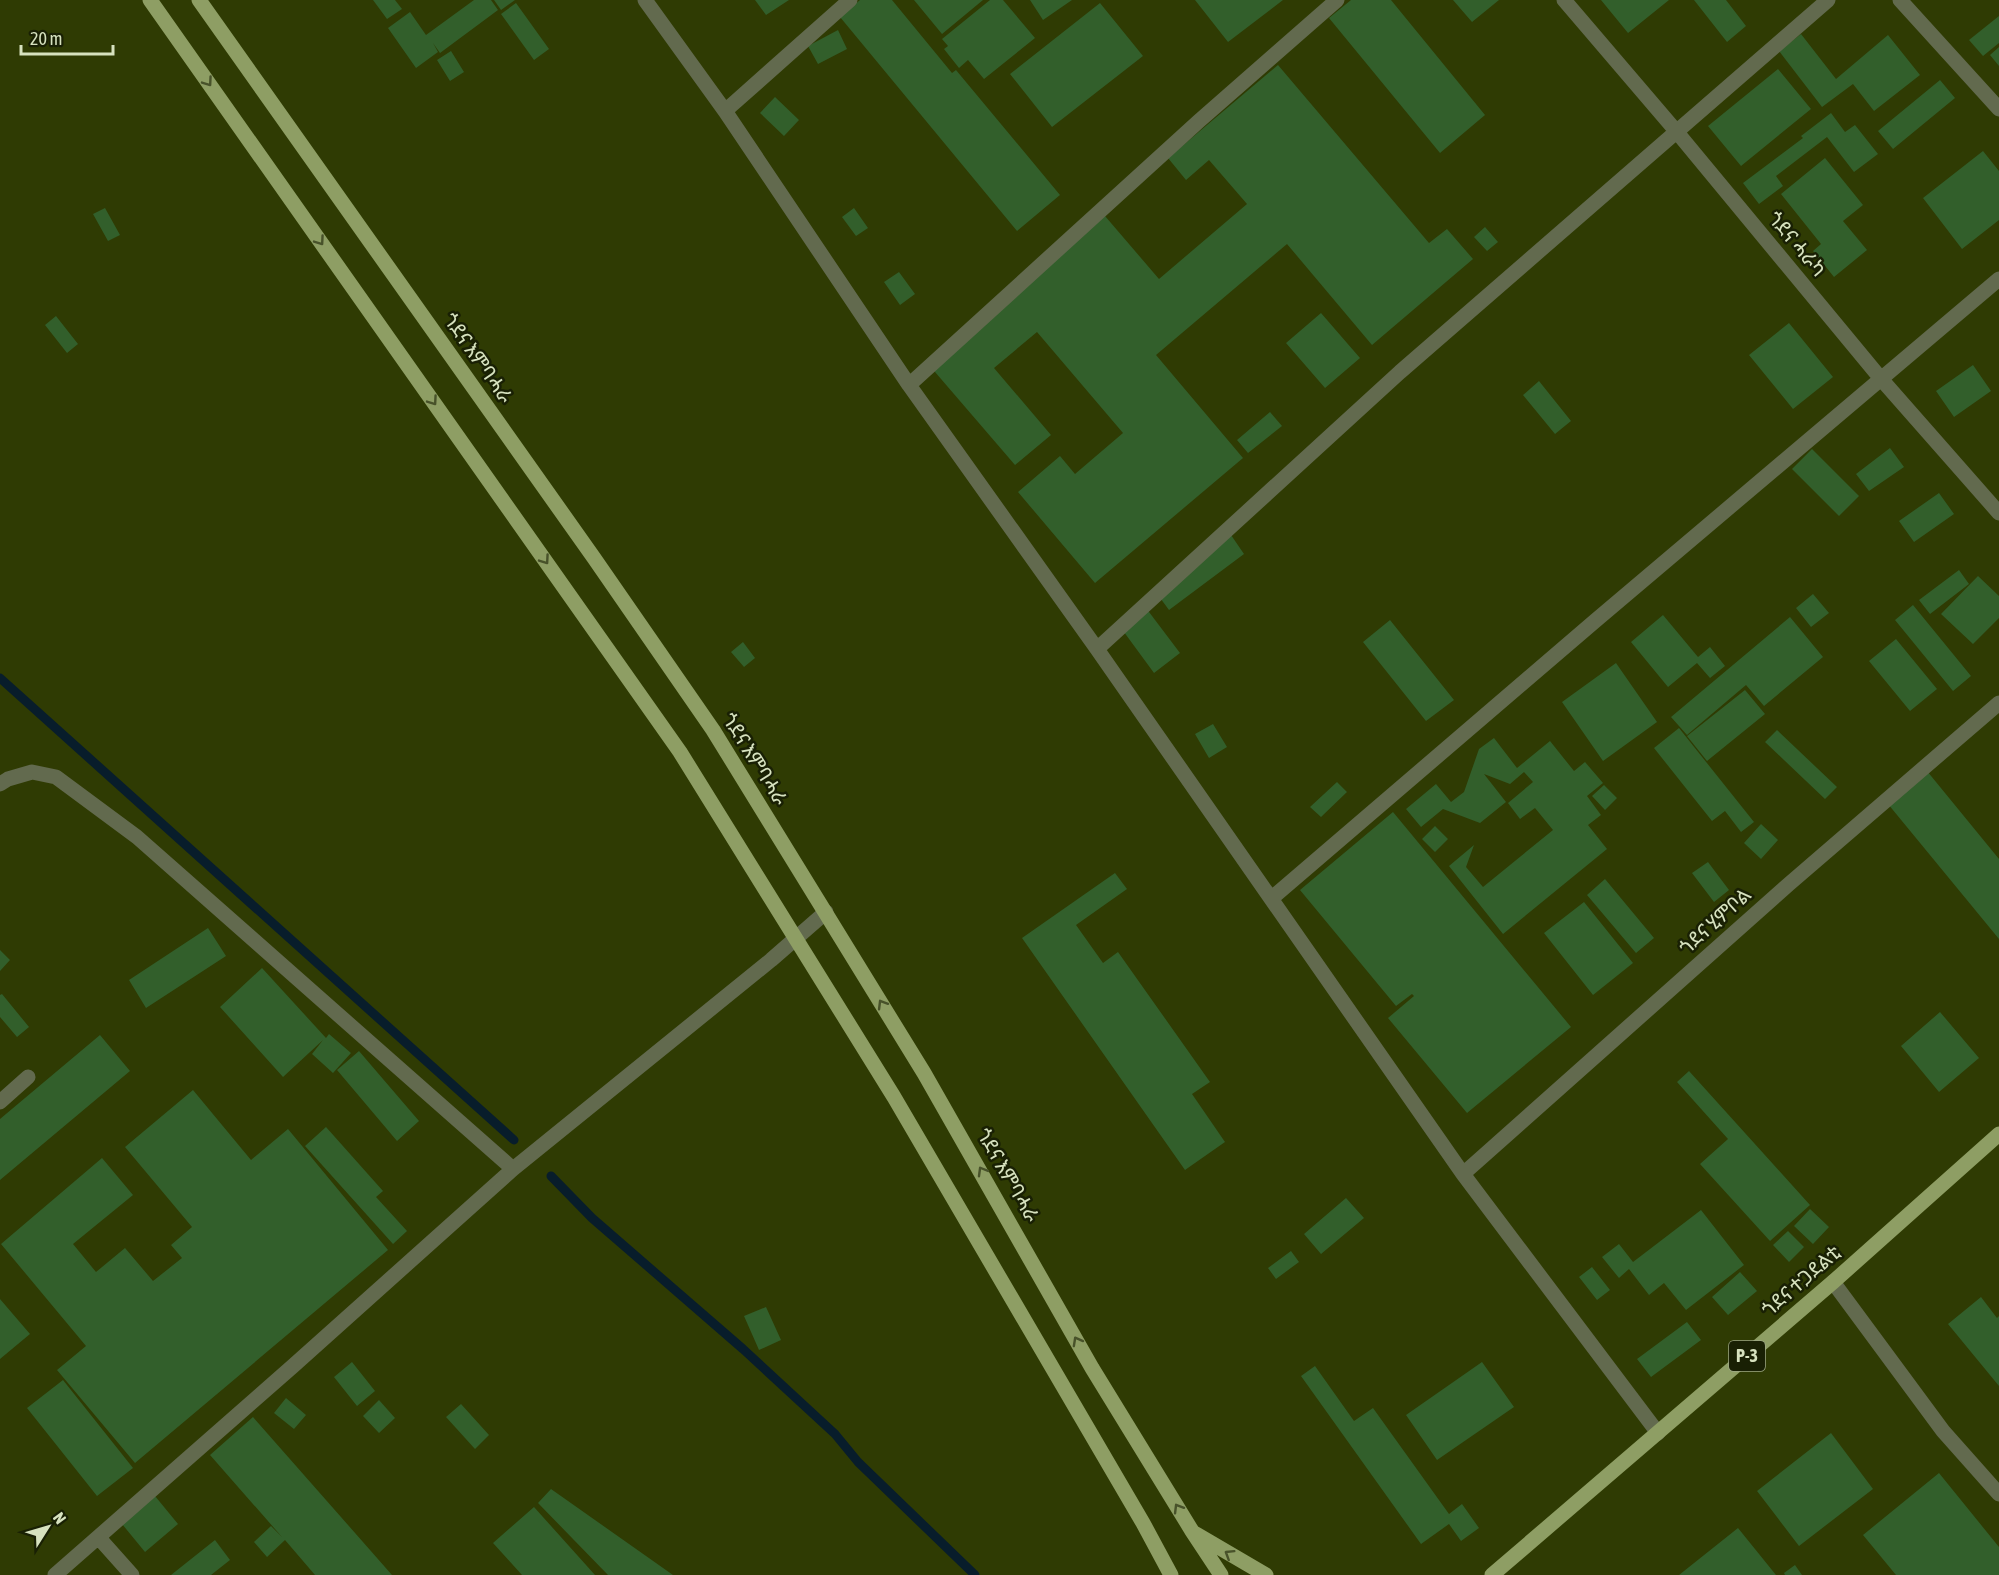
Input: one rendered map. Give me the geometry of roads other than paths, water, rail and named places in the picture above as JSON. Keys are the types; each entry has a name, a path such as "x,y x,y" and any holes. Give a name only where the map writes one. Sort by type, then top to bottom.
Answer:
{"main road":[{"path":"150,0 680,752 918,1137 1143,1522 1171,1575"},
{"name":"ጎደና እምባሓራ","path":"199,0 713,730 924,1073 1092,1368 1221,1575"},
{"name":"ጎደና ተጋደልቲ","path":"1492,1575 1833,1281 1999,1134"},
{"path":"1192,1531 1266,1575"}],"street":[{"path":"645,0 725,111 909,385 1272,898 1463,1174 1658,1433"},
{"path":"725,111 850,0"},
{"path":"909,385 1198,121 1337,0"},
{"name":"ጎደና ሓራካ","path":"1564,0 1676,131 1882,380 1999,513"},
{"path":"1097,649 1400,372 1828,0"},
{"path":"1900,0 1999,109"},
{"path":"1272,898 1999,279"},
{"name":"ጎደና ሂምቦል","path":"1463,1174 1789,884 1999,703"},
{"path":"0,784 8,779 32,772 56,777 137,837 513,1169"},
{"path":"55,1575 513,1169 796,939 826,912"},
{"path":"0,1102 28,1077"},
{"path":"1833,1281 1943,1431 1999,1494"},
{"path":"99,1538 132,1575"}],"waterway":[{"path":"0,678 514,1140"},
{"path":"551,1176 592,1218 743,1349 835,1434 858,1462 975,1575"}]}
